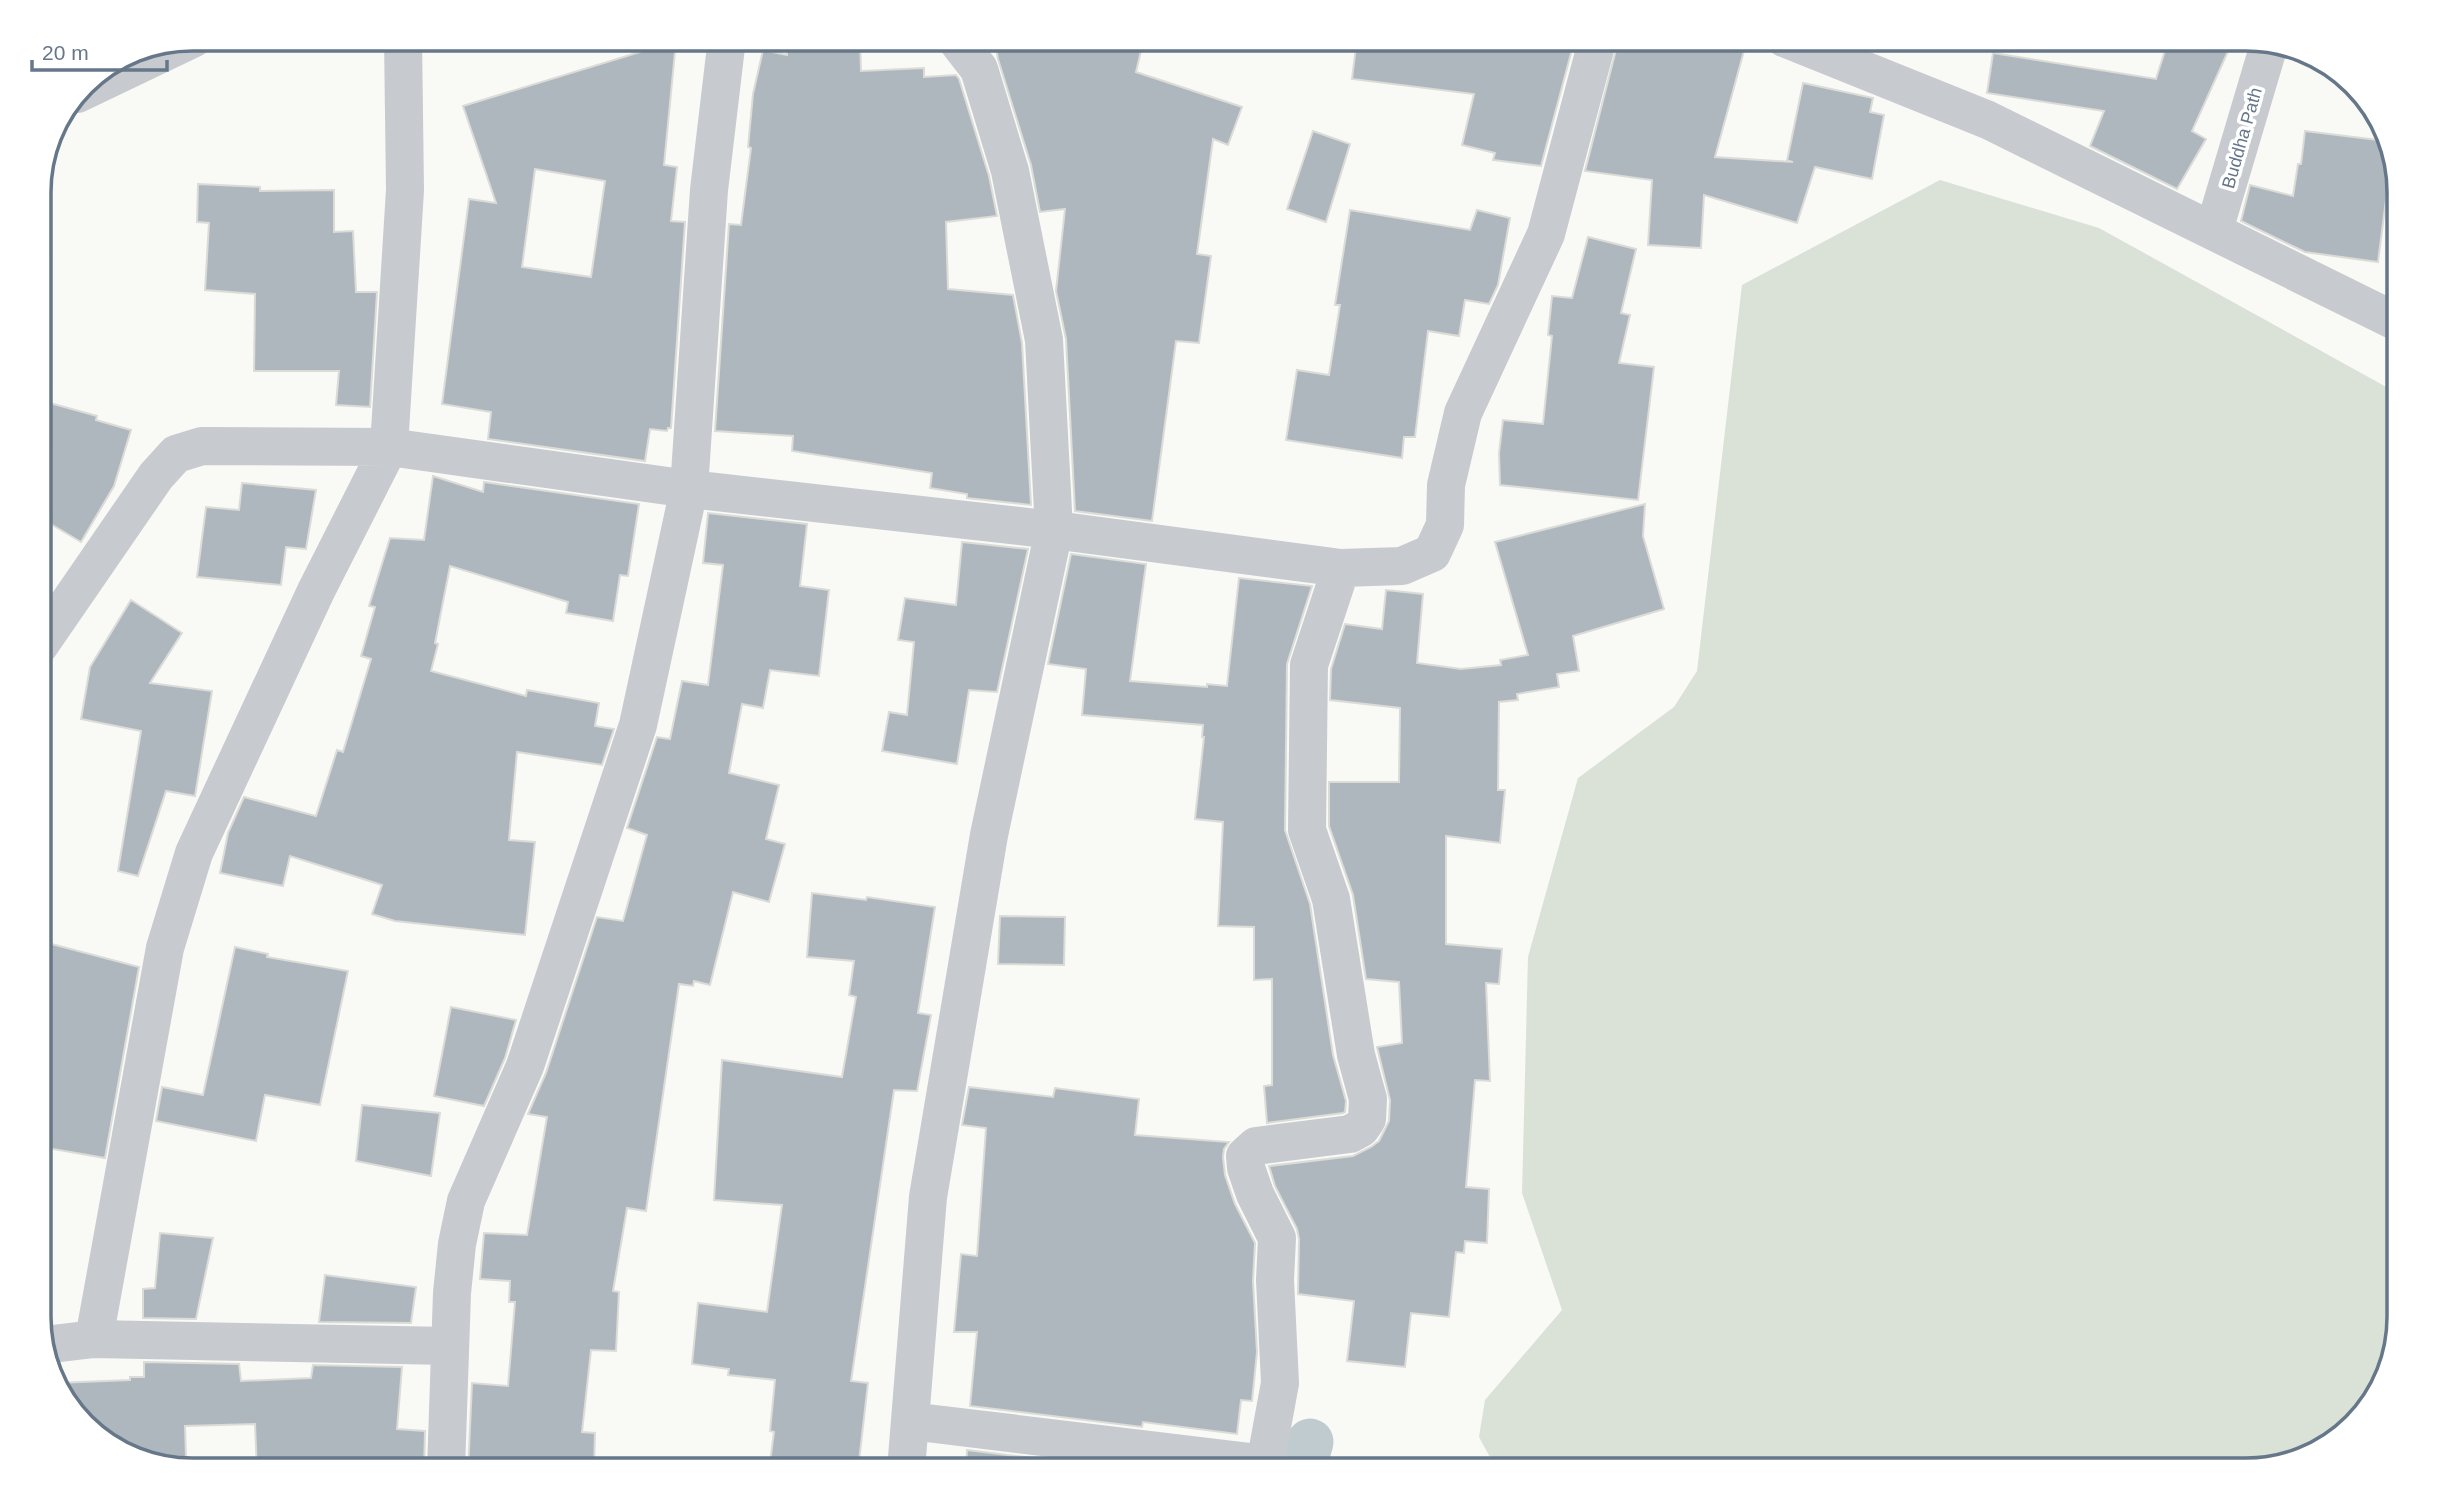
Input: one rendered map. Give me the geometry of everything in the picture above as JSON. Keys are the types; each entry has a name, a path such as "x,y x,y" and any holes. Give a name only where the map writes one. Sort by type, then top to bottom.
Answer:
{"street":[{"path":"94,1339 165,947 194,853 316,591 389,447 405,190 403,51"},
{"path":"446,1458 449,1346 457,1244 467,1201 525,1066 638,725 689,489 709,190 725,51"},
{"path":"907,1458 928,1197 989,835 1054,530 1044,340 1010,171 979,69 965,51"},
{"path":"51,629 156,476 176,454 202,446 389,447 689,489 1054,530 1341,568 1402,566 1432,552 1445,525 1446,485 1463,413 1546,234 1595,51"},
{"path":"1854,52 2387,317"},
{"name":"Buddha Path","path":"2214,230 2267,52"},
{"path":"107,79 157,56"},
{"path":"1268,1458 1280,1383 1275,1280 1278,1238 1255,1194 1245,1156 1256,1146 1350,1134 1361,1129 1367,1119 1368,1099 1356,1055 1331,899 1307,830 1310,665 1341,568"},
{"path":"53,1344 94,1339 449,1346"},
{"path":"910,1421 1196,1458"}],"shaded area":[{"path":"1940,180 2099,228 2387,387 2386,1336 2377,1371 2358,1403 2332,1429 2300,1448 2265,1457 2246,1458 1490,1458 1479,1437 1485,1400 1562,1310 1522,1193 1528,957 1578,778 1674,707 1697,671 1742,285"}],"building":[{"path":"643,51 675,51 664,165 677,167 671,221 685,222 671,428 667,431 650,429 645,461 488,439 491,412 442,404 469,199 496,203 463,106","holes":["535,169 605,181 591,277 522,267"]},
{"path":"763,51 787,55 787,51 860,51 861,71 924,68 924,77 956,75 959,79 989,176 997,216 946,222 948,289 1013,295 1022,343 1031,505 967,498 967,494 930,488 932,473 792,451 793,436 715,431 729,224 741,225 751,148 748,147 753,94"},
{"path":"996,51 1141,51 1136,72 1242,107 1228,145 1213,139 1197,254 1211,256 1199,343 1176,341 1152,521 1075,511 1066,339 1056,291 1065,209 1040,212 1031,165"},
{"path":"1355,51 1572,51 1541,166 1493,160 1495,153 1462,145 1474,94 1352,79"},
{"path":"1616,51 1744,51 1715,157 1793,162 1787,161 1803,83 1873,98 1870,112 1884,115 1872,179 1815,167 1797,223 1704,195 1701,248 1648,245 1652,180 1585,171"},
{"path":"2165,51 2228,51 2192,131 2206,139 2177,189 2090,146 2104,111 1987,93 1993,53 2156,79"},
{"path":"1313,131 1350,144 1326,222 1287,209"},
{"path":"2305,131 2378,140 2387,182 2378,262 2305,252 2241,221 2250,185 2293,196 2298,164 2301,164"},
{"path":"198,184 260,187 260,191 334,190 334,232 353,231 356,292 377,292 370,407 336,405 339,371 254,371 255,294 205,290 209,223 197,222"},
{"path":"1350,210 1470,230 1477,210 1510,218 1498,285 1489,304 1465,300 1459,336 1428,331 1415,437 1404,437 1402,458 1286,440 1297,370 1329,375 1340,305 1335,305"},
{"path":"1588,237 1636,249 1621,313 1630,315 1619,363 1654,367 1638,500 1500,485 1499,453 1503,420 1543,424 1552,336 1548,335 1552,296 1572,298"},
{"path":"51,403 97,416 96,420 131,430 114,486 81,542 51,524"},
{"path":"433,476 483,492 484,482 639,504 628,576 620,575 613,621 566,613 568,602 450,566 431,671 526,696 527,690 599,703 595,726 614,729 602,765 517,752 509,840 535,842 525,935 395,921 372,914 382,885 290,856 283,886 220,873 228,833 244,797 316,816 337,750 343,752 371,659 361,656 375,607 369,606 390,538 424,540"},
{"path":"242,483 316,490 306,549 286,547 281,585 197,577 206,507 239,510"},
{"path":"1645,504 1643,536 1664,609 1573,636 1579,671 1557,674 1559,687 1517,694 1518,700 1499,702 1498,790 1505,790 1500,843 1446,836 1446,944 1502,949 1499,984 1486,983 1490,1081 1475,1080 1466,1187 1489,1189 1487,1243 1465,1241 1464,1253 1456,1252 1449,1317 1411,1313 1405,1367 1347,1361 1354,1301 1298,1294 1297,1229 1275,1186 1269,1166 1353,1156 1379,1141 1389,1121 1390,1100 1377,1047 1402,1043 1399,982 1366,979 1353,895 1329,826 1329,782 1399,782 1400,708 1330,700 1331,669 1345,624 1382,629 1386,590 1423,594 1417,663 1461,669 1501,665 1500,660 1528,655 1495,542"},
{"path":"708,513 807,524 800,586 829,590 819,676 770,670 763,708 742,704 729,773 779,785 766,839 785,844 769,902 733,892 710,985 694,981 693,986 679,984 646,1211 627,1208 613,1291 619,1292 616,1351 591,1350 582,1432 595,1433 594,1458 469,1458 472,1383 508,1386 515,1302 509,1302 510,1281 480,1279 484,1233 527,1235 547,1117 528,1114 546,1073 597,917 623,921 647,835 627,828 657,737 670,739 682,681 708,685 723,565 703,563"},
{"path":"962,542 1028,549 997,692 969,690 957,764 882,751 889,712 907,715 914,642 898,640 905,598 956,605"},
{"path":"1071,554 1146,564 1130,681 1227,686 1239,578 1312,586 1287,664 1285,830 1310,904 1333,1055 1346,1101 1343,1113 1267,1123 1264,1086 1272,1085 1272,979 1254,980 1254,927 1218,926 1223,822 1195,819 1203,725 1082,715 1086,669 1048,664"},
{"path":"131,600 182,633 150,683 212,691 195,796 166,791 138,876 118,871 141,731 81,719 90,667"},
{"path":"812,893 866,900 867,897 935,907 918,1013 931,1015 917,1091 894,1090 851,1381 868,1383 859,1458 771,1458 774,1432 770,1431 775,1380 728,1375 729,1369 692,1364 698,1303 767,1312 782,1205 714,1200 722,1060 842,1077 856,997 849,995 854,961 807,957"},
{"path":"1000,916 1065,917 1064,965 998,964"},
{"path":"51,944 139,967 105,1158 51,1149"},
{"path":"235,947 268,954 267,957 348,971 320,1105 265,1095 256,1141 156,1121 162,1087 203,1095"},
{"path":"451,1007 516,1020 505,1058 484,1106 434,1096"},
{"path":"969,1087 1053,1097 1055,1088 1139,1099 1135,1135 1229,1142 1223,1157 1225,1175 1235,1204 1255,1243 1253,1281 1257,1352 1252,1401 1241,1400 1237,1434 1143,1422 1142,1427 970,1406 977,1332 954,1332 961,1254 977,1256 986,1128 962,1125"},
{"path":"362,1105 440,1113 431,1176 356,1161"},
{"path":"160,1233 213,1238 196,1319 143,1318 143,1289 155,1288"},
{"path":"325,1275 416,1287 411,1323 319,1322"},
{"path":"144,1362 239,1364 241,1381 311,1378 313,1365 402,1367 397,1429 425,1431 424,1458 256,1458 255,1424 185,1426 186,1457 173,1457 138,1448 106,1429 74,1396 66,1383 144,1377"},
{"path":"967,1450 1033,1458 967,1458"}],"waterway":[{"path":"1305,1458 1310,1442"}]}
